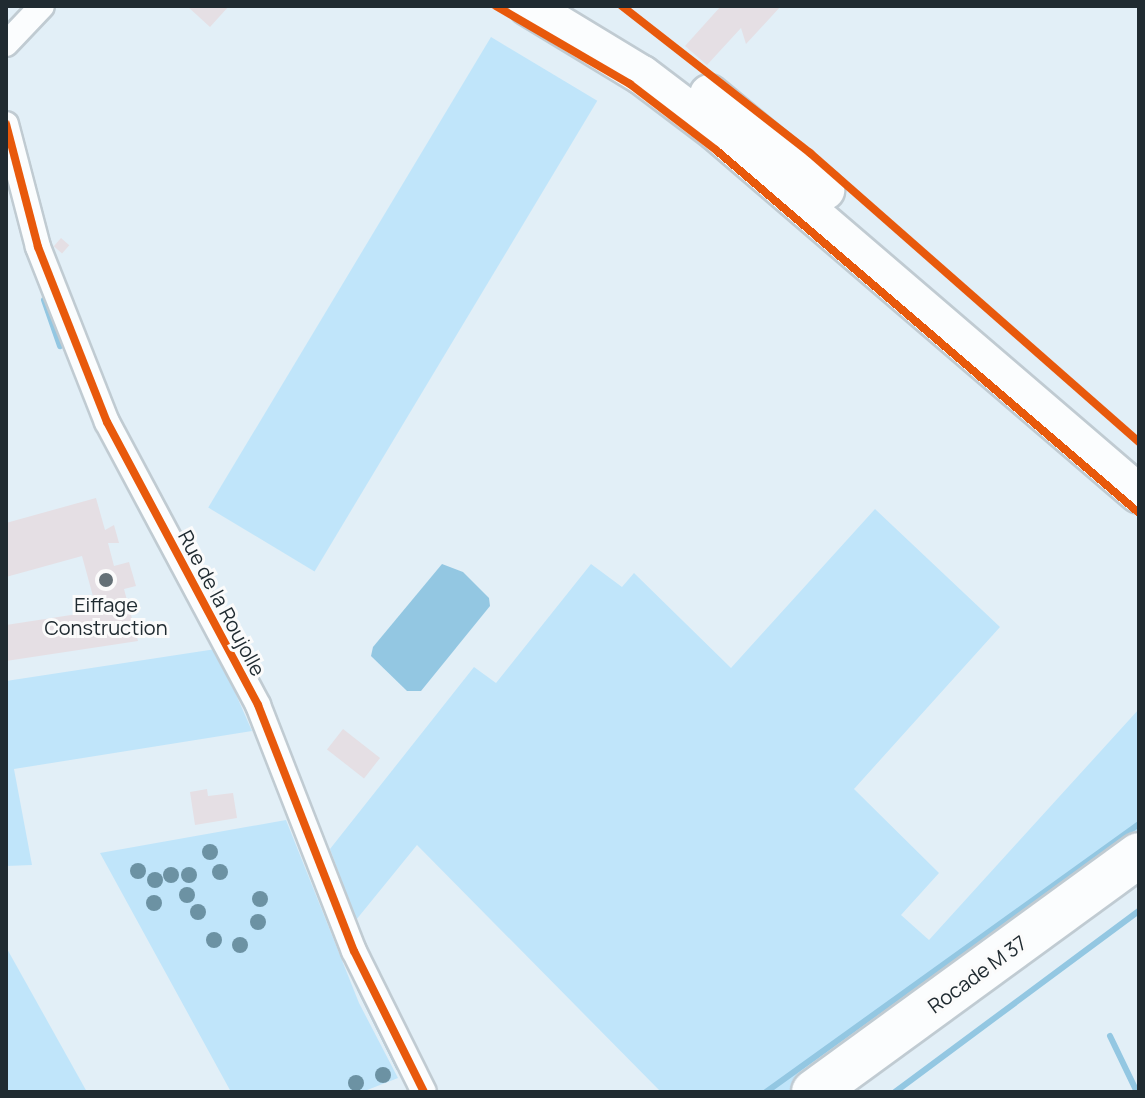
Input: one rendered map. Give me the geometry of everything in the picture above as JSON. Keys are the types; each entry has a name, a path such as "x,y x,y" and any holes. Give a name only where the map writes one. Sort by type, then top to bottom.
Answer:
{"highway":[{"name":"Rocade M 37","path":"814,1092 1139,855"},
{"name":"Rocade M 37","path":"857,1092 1139,883"}],"main road":[{"path":"528,6 642,75 716,131 1139,494"},
{"path":"579,6 667,62 761,133 1139,460"}],"street":[{"path":"6,44 42,6"},
{"name":"Rue de la Roujolle","path":"6,124 38,247 81,363 107,422 258,705 354,951 424,1092"}],"shaded area":[{"path":"491,37 597,101 315,571 208,508"},
{"path":"875,509 1000,627 854,789 939,873 901,915 929,940 1139,709 1139,836 792,1092 661,1092 417,845 356,920 330,849 474,667 496,683 591,564 622,587 634,573 731,668"},
{"path":"442,564 463,572 489,598 490,606 421,691 407,691 371,656 373,647"},
{"path":"216,649 252,731 14,769 32,865 6,866 6,681"},
{"path":"286,820 359,1003 398,1078 362,1092 231,1092 100,853"},
{"path":"6,947 87,1092 6,1092"}],"building":[{"path":"187,6 229,6 210,27"},
{"path":"721,6 781,6 746,44 741,28 707,65 685,46"},
{"path":"61,238 69,245 62,254 54,246"},
{"path":"96,498 105,530 114,525 119,543 108,543 114,566 129,562 136,586 124,589 138,641 6,661 6,625 97,611 82,556 6,577 6,523"},
{"path":"343,729 380,758 364,778 327,749"},
{"path":"207,789 208,796 233,793 237,818 195,825 190,792"}],"waterway":[{"path":"44,300 60,346"},
{"path":"766,1092 1139,824"},
{"path":"895,1092 1139,911"},
{"path":"360,989 399,1068"},
{"path":"1110,1036 1137,1092"}],"cycle path":[{"path":"496,6 630,84 716,150 1139,513"},
{"path":"622,6 810,153 1139,442"},
{"path":"6,124 38,247 107,422 258,705 354,951 424,1092"}],"place":[{"name":"Eiffage Construction","path":"106,580"}]}
